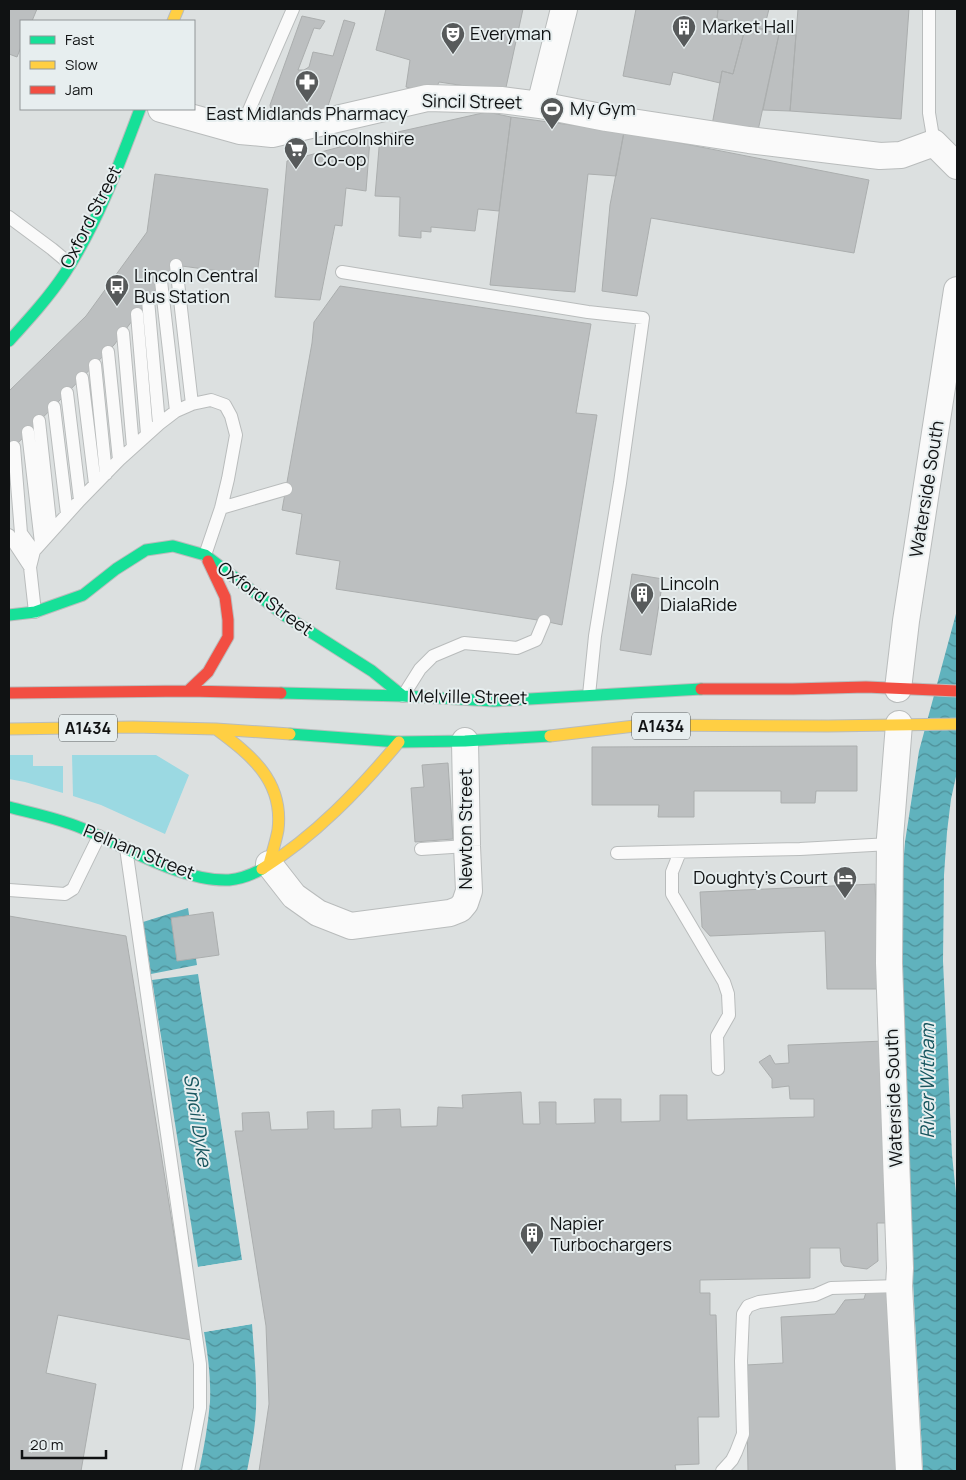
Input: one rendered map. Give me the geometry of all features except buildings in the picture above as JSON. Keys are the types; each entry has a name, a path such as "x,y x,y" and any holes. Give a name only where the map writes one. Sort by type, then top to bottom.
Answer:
{"main road":[{"name":"Oxford Street","path":"9,341 32,315 70,264 86,236 109,189 140,110"},
{"path":"9,615 35,612 83,595 116,568 146,550 173,546 205,555"},
{"name":"Oxford Street","path":"188,691 208,672 228,637 225,597 205,555"},
{"name":"Oxford Street","path":"205,555 284,615 372,671 403,696"},
{"name":"Melville Street","path":"9,693 188,691 403,696 494,701 688,689 866,687 957,691"},
{"name":"A1434","path":"9,729 133,727 216,729 399,742 465,741 552,736 643,726 957,724"},
{"path":"216,729 240,747 255,762 269,777 275,792 278,809 278,828 269,864"},
{"name":"Pelham Street","path":"9,807 84,829 180,871 210,879 231,880 256,872 320,826 377,768 399,742"}],"street":[{"path":"540,105 564,9"},
{"name":"Sincil Street","path":"166,110 240,131 272,134 427,98 501,100 739,138 880,156 901,155 934,143"},
{"path":"934,143 957,166"},
{"name":"Waterside South","path":"898,689 906,621 957,290"},
{"name":"Waterside South","path":"899,724 890,844 889,963 899,1286 909,1471"},
{"name":"Newton Street","path":"269,864 294,896 318,913 351,926 450,913 460,908 465,903 469,891 465,741"}],"lane":[{"path":"240,131 293,9"},
{"path":"929,9 929,113 934,143"},
{"path":"9,216 70,264"},
{"path":"176,266 192,404"},
{"path":"342,272 588,312 643,318 620,483 595,636 589,695"},
{"path":"161,282 176,411"},
{"path":"148,300 159,424"},
{"path":"137,314 147,434"},
{"path":"123,333 133,447"},
{"path":"108,352 119,460"},
{"path":"95,365 106,474"},
{"path":"82,378 95,484"},
{"path":"67,392 80,500"},
{"path":"35,612 30,567 37,547 95,484 147,434 176,411 192,404 211,400 225,405 232,416 236,435 221,508 205,555"},
{"path":"54,407 67,514"},
{"path":"39,421 51,532"},
{"path":"28,432 37,547"},
{"path":"14,447 21,533 37,547"},
{"path":"221,508 286,490"},
{"path":"9,535 30,567"},
{"path":"403,696 420,669 434,656 464,643 517,648 536,640 544,621"},
{"path":"9,890 65,894 73,889 99,836"},
{"path":"616,853 800,849 890,844"},
{"path":"421,849 467,846"},
{"path":"126,848 200,1364 200,1408 188,1471"},
{"path":"680,852 672,872 672,894 724,982 728,994 729,1015 718,1036 718,1069"},
{"path":"722,1471 732,1460 743,1434 741,1361 743,1314 748,1306 759,1302 815,1295 831,1288 899,1286"}],"shaded area":[{"path":"9,755 33,755 33,766 63,766 63,793 9,779"},
{"path":"72,755 156,755 189,775 165,834 101,805 73,796"}],"water":[{"name":"River Witham","path":"957,610 957,772 947,832 944,875 943,961 952,1155 957,1203 957,1471 923,1471 910,1225 900,906 905,842 919,751"},
{"path":"188,908 197,965 151,974 143,922"},
{"name":"Sincil Dyke","path":"198,974 242,1260 198,1267 152,980"},
{"path":"252,1324 256,1377 256,1409 247,1471 199,1471 210,1402 209,1367 204,1332"}],"pier":[{"path":"242,1260 242,1263 198,1269 198,1267"},
{"path":"252,1321 252,1324 204,1332 204,1330"}],"traffic: fast":[{"path":"9,341 52,291 77,254 107,193 140,110"},
{"path":"9,615 35,612 83,595 116,569 146,550 173,546 205,555 284,615 372,671 403,696"},
{"path":"281,693 403,696 494,701 701,689"},
{"path":"290,734 399,742 465,741 550,736"},
{"path":"9,807 77,826 156,862 193,876 229,880 237,879 262,869"}],"traffic: slow":[{"path":"173,20 178,9"},
{"path":"550,736 643,725 828,726 957,724"},
{"path":"9,729 133,727 216,729 290,734"},
{"path":"216,729 253,759 270,783 276,797 278,830 269,864"},
{"path":"262,869 318,827 352,795 399,742"}],"traffic: jam":[{"path":"188,691 208,672 228,637 225,597 208,561"},
{"path":"701,689 866,687 957,691"},
{"path":"9,693 188,691 281,693"}],"place":[{"name":"Market Hall","path":"684,48"},
{"name":"Everyman","path":"453,55"},
{"name":"East Midlands Pharmacy","path":"307,103"},
{"name":"My Gym","path":"552,130"},
{"name":"Lincolnshire Co-op","path":"296,170"},
{"name":"Lincoln Central Bus Station","path":"117,307"},
{"name":"Lincoln DialaRide","path":"642,615"},
{"name":"Doughty's Court","path":"845,899"},
{"name":"Napier Turbochargers","path":"532,1255"}]}
